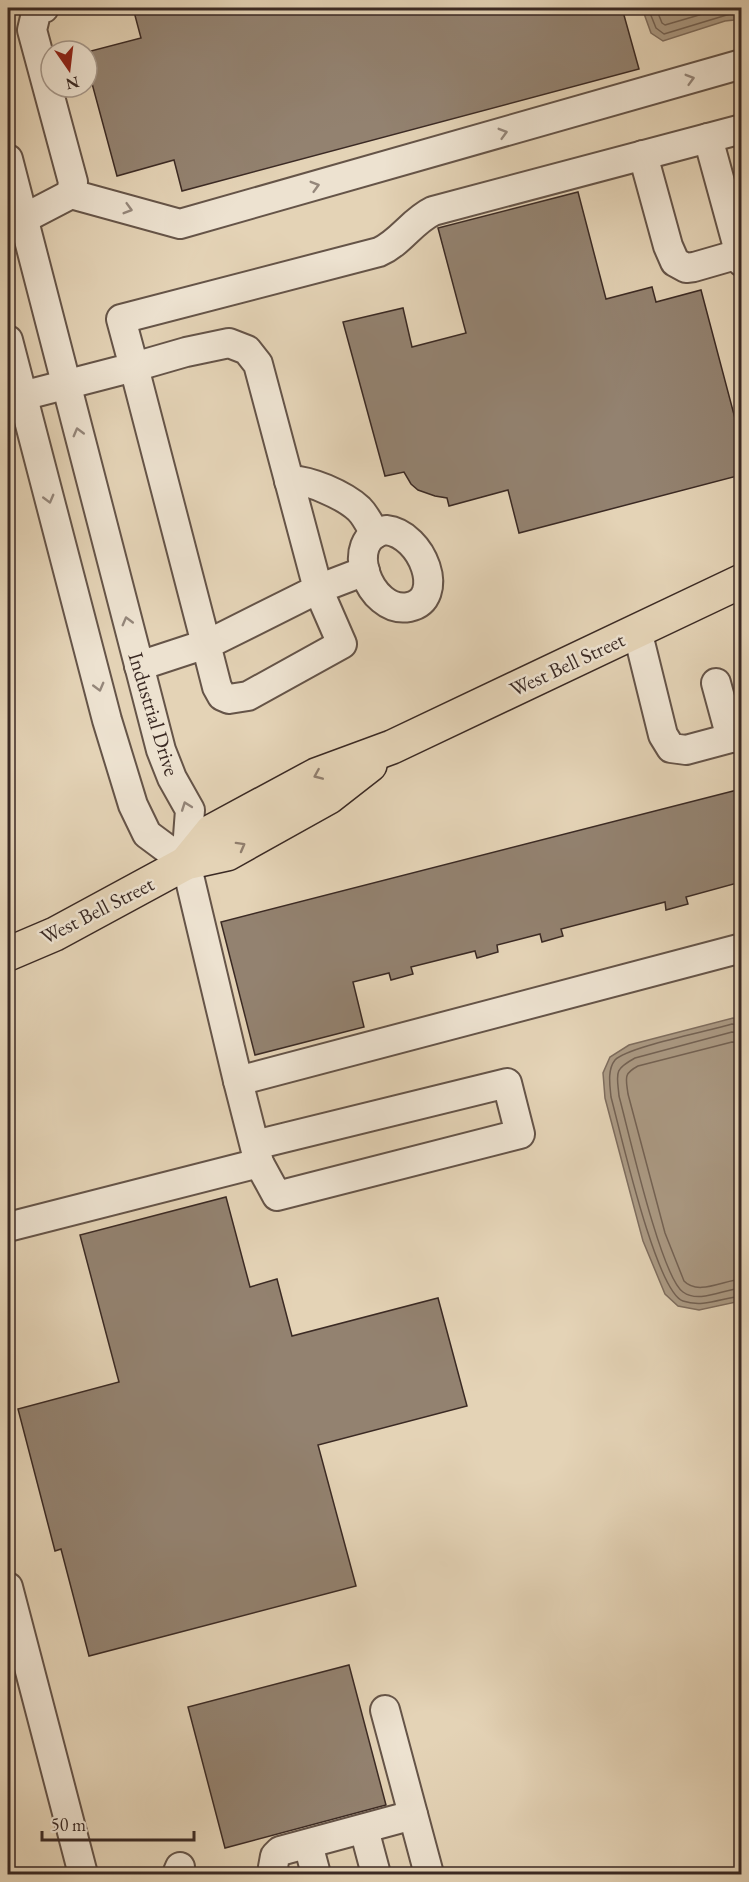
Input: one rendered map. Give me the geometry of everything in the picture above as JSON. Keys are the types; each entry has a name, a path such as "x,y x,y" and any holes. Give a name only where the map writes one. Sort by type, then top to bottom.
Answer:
{"main road":[{"name":"West Bell Street","path":"8,954 55,934 186,864 212,831 316,775 392,747 741,581"}],"street":[{"path":"44,8 37,9 32,30 73,182 71,194"},
{"path":"23,219 71,194 180,224 741,64"},
{"path":"21,396 134,367 186,352 229,343 247,350 258,363 318,589 342,644 248,696 229,699 222,696 217,687 134,367 121,319 379,252 392,246 421,218 433,211 741,129"},
{"path":"643,155 668,246 675,262 686,268 740,258 735,214 708,138"},
{"name":"Industrial Drive","path":"8,159 161,750 172,778 190,810 186,864 257,1154 277,1196 520,1134 507,1083 257,1154"},
{"path":"8,340 107,720 133,805 147,834 186,864"},
{"path":"289,481 305,481 347,501 366,517 375,534"},
{"path":"380,531 392,531 417,547 425,563 427,587 424,595 415,604 409,607 398,607 377,595 365,572 364,548 367,541 380,531"},
{"path":"139,666 206,644 318,589 365,572"},
{"path":"637,630 663,735 671,748 686,750 736,737 716,683"},
{"path":"238,1081 741,948"},
{"path":"8,1227 257,1154"},
{"path":"8,1587 83,1875"},
{"path":"385,1710 429,1875"},
{"path":"275,1875 273,1868 275,1856 280,1851 413,1815"},
{"path":"364,1829 376,1875"},
{"path":"308,1844 316,1875"}],"water":[{"path":"642,8 738,8 739,15 734,20 663,41 651,33"},
{"path":"733,1018 742,1021 741,1301 699,1310 678,1306 665,1294 643,1241 605,1098 603,1073 610,1057 629,1045"}],"building":[{"path":"133,8 622,8 639,69 182,191 174,160 117,176 96,99 99,99 99,49 141,38"},
{"path":"578,192 606,299 652,287 656,302 701,290 741,441 741,475 519,533 508,490 449,506 447,498 418,490 411,484 404,472 385,476 343,322 403,308 412,347 466,333 438,228"},
{"path":"741,789 741,882 686,897 688,904 666,910 665,902 561,929 563,936 542,942 540,934 497,945 498,952 477,958 475,951 411,967 413,974 391,980 389,973 353,982 364,1027 255,1055 221,922"},
{"path":"226,1197 250,1287 277,1279 292,1336 438,1298 467,1406 318,1445 356,1586 89,1656 61,1549 55,1551 18,1409 119,1382 80,1235"},
{"path":"349,1665 386,1805 225,1848 188,1707"}]}
